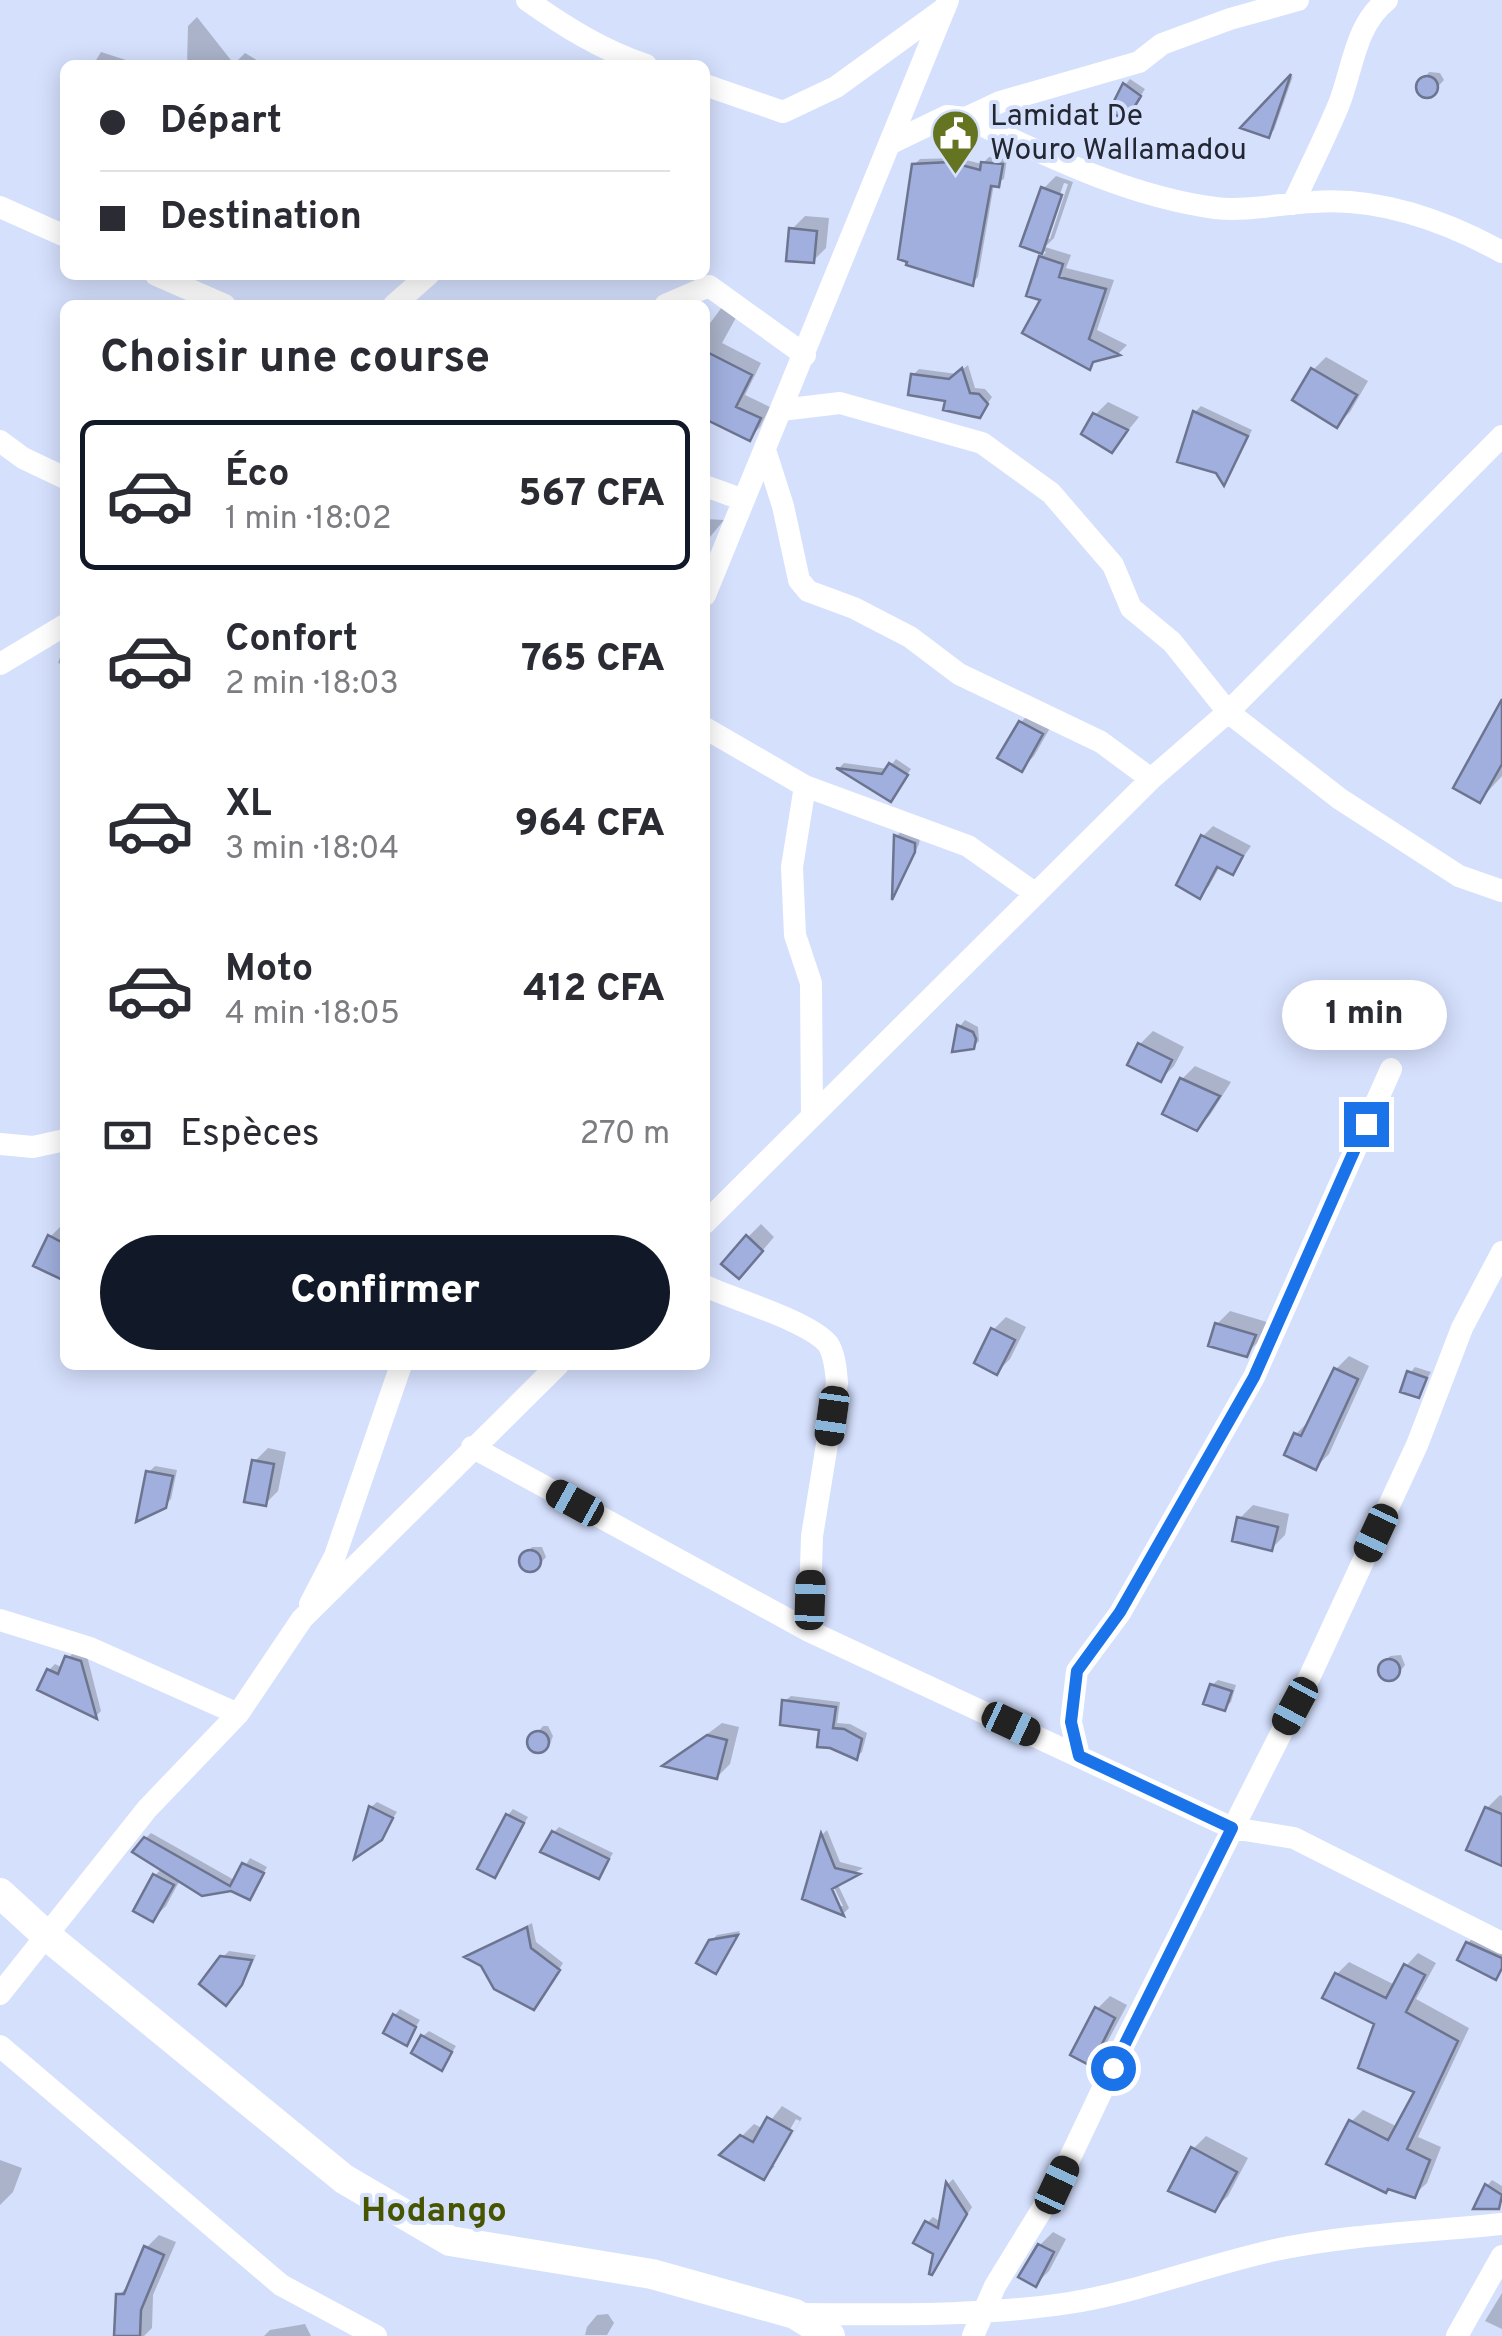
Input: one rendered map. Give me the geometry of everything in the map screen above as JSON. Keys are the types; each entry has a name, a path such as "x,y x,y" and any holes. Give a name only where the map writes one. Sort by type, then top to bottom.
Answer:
{"main road":[{"path":"0,1892 47,1936 344,2179 450,2241 652,2274 795,2314 830,2336"}],"street":[{"path":"527,0 610,59"},
{"path":"966,118 1000,102 1139,62 1162,44 1298,0"},
{"path":"1293,204 1340,102 1358,42 1374,10 1388,0"},
{"path":"710,87 783,112 836,87 946,4"},
{"path":"710,583 946,4"},
{"path":"889,144 947,116 966,118 1072,168 1161,198 1219,208 1317,201 1418,214 1460,229 1502,252"},
{"path":"0,207 60,234"},
{"path":"168,280 214,300"},
{"path":"400,300 422,280"},
{"path":"677,300 710,286 805,355"},
{"path":"782,410 840,403 982,443 1051,493 1114,565 1131,608 1172,642 1228,712 1355,809 1459,876 1502,891"},
{"path":"710,1217 1151,779 1228,712 1502,436"},
{"path":"0,440 23,458 60,476"},
{"path":"765,450 783,506 799,580 808,590 910,637 958,674 1101,742 1151,779"},
{"path":"710,488 744,500"},
{"path":"0,664 60,628"},
{"path":"710,731 805,786 968,846 1036,894"},
{"path":"805,786 792,866 794,935 811,983 812,1116"},
{"path":"1079,1756 1071,1722 1077,1671 1120,1612 1254,1377 1391,1069"},
{"path":"0,1144 33,1147 60,1141"},
{"path":"976,2325 1057,2185 1309,1678 1418,1445 1462,1328 1502,1252"},
{"path":"710,1288 810,1329 829,1346 835,1363 837,1383 812,1536 809,1631"},
{"path":"0,1994 146,1809 238,1714 302,1619 335,1556 399,1370"},
{"path":"302,1619 553,1370"},
{"path":"472,1447 809,1631 1232,1828 1294,1838 1502,1943"},
{"path":"0,1620 90,1648 238,1714"},
{"path":"0,2046 281,2285 376,2336"},
{"path":"795,2314 976,2325 1205,2271 1270,2251 1347,2236 1502,2224"},
{"path":"1457,2336 1502,2256"}],"building":[{"path":"1291,74 1269,138 1240,128"},
{"path":"1427,76 1435,79 1435,95 1427,98 1419,95 1416,87 1419,79"},
{"path":"1123,83 1141,96 1126,121 1109,111"},
{"path":"950,162 980,170 981,162 1003,164 999,187 991,186 973,286 898,259 912,164"},
{"path":"1041,187 1062,195 1042,254 1020,246"},
{"path":"789,228 817,231 814,263 786,261"},
{"path":"1039,256 1063,264 1059,277 1106,289 1089,339 1120,355 1093,362 1090,370 1022,333 1040,300 1026,296"},
{"path":"710,354 752,375 736,407 761,418 750,441 710,421"},
{"path":"962,368 970,393 979,394 988,404 980,418 943,410 945,401 908,395 911,374 949,379"},
{"path":"1311,368 1357,395 1337,428 1292,400"},
{"path":"1193,411 1248,436 1224,486 1216,473 1177,462"},
{"path":"1093,413 1128,430 1112,453 1081,434"},
{"path":"1502,699 1502,764 1480,803 1453,788"},
{"path":"1019,721 1043,734 1022,772 997,758"},
{"path":"889,763 908,775 891,802 836,768 882,774"},
{"path":"894,835 915,843 915,852 892,900"},
{"path":"1201,835 1243,856 1233,875 1217,867 1200,899 1176,885"},
{"path":"957,1025 973,1032 974,1049 952,1052"},
{"path":"1138,1043 1172,1060 1161,1082 1127,1065"},
{"path":"1180,1078 1220,1096 1197,1131 1162,1114"},
{"path":"48,1235 60,1241 60,1279 33,1266"},
{"path":"746,1235 763,1251 739,1279 721,1264"},
{"path":"1215,1323 1256,1335 1247,1357 1208,1346"},
{"path":"991,1328 1015,1340 997,1375 974,1363"},
{"path":"1334,1368 1358,1379 1316,1470 1284,1455 1294,1433 1301,1436"},
{"path":"1407,1371 1427,1378 1419,1398 1400,1392"},
{"path":"252,1460 274,1464 266,1506 244,1502"},
{"path":"146,1471 173,1476 166,1508 136,1522"},
{"path":"1237,1517 1278,1527 1272,1551 1232,1541"},
{"path":"530,1550 538,1553 538,1569 530,1572 522,1569 519,1561 522,1553"},
{"path":"65,1656 81,1661 97,1719 37,1690 47,1669 58,1674"},
{"path":"1389,1659 1397,1662 1397,1678 1389,1681 1381,1678 1378,1670 1381,1662"},
{"path":"1210,1684 1232,1691 1225,1711 1203,1704"},
{"path":"782,1700 836,1707 833,1728 862,1739 857,1760 830,1748 817,1747 819,1730 780,1725"},
{"path":"538,1731 546,1734 546,1750 538,1753 530,1750 527,1742 530,1734"},
{"path":"707,1735 727,1740 717,1779 662,1766"},
{"path":"369,1806 393,1818 382,1840 354,1859"},
{"path":"1485,1807 1502,1814 1502,1866 1466,1850"},
{"path":"506,1814 524,1823 495,1878 477,1869"},
{"path":"552,1831 609,1859 599,1879 540,1852"},
{"path":"821,1833 835,1868 860,1874 832,1889 844,1916 802,1899"},
{"path":"144,1837 230,1886 242,1863 264,1873 250,1900 231,1891 202,1896 132,1852"},
{"path":"153,1874 174,1885 153,1922 133,1911"},
{"path":"527,1927 531,1948 560,1970 534,2010 494,1989 481,1966 464,1957"},
{"path":"738,1935 716,1974 696,1963 709,1940"},
{"path":"1466,1942 1502,1958 1496,1980 1457,1960"},
{"path":"220,1956 252,1960 242,1985 226,2006 199,1984"},
{"path":"1404,1964 1425,1975 1406,2012 1458,2041 1407,2149 1430,2160 1415,2198 1388,2189 1386,2193 1326,2164 1349,2120 1388,2140 1414,2092 1358,2068 1374,2024 1322,1998 1335,1973 1386,1998"},
{"path":"1095,2007 1115,2018 1091,2066 1070,2055"},
{"path":"393,2014 416,2027 407,2046 383,2033"},
{"path":"421,2035 452,2052 442,2071 411,2053"},
{"path":"767,2117 792,2131 764,2180 719,2155 740,2135 753,2142"},
{"path":"1191,2147 1237,2172 1215,2212 1168,2191"},
{"path":"946,2182 967,2214 932,2275 929,2274 933,2254 913,2243 925,2221 938,2228"},
{"path":"1485,2184 1502,2195 1499,2209 1473,2209"},
{"path":"1038,2244 1054,2252 1036,2287 1018,2277"},
{"path":"144,2246 164,2255 141,2310 140,2336 114,2336 116,2294 124,2294"}],"place":[{"name":"Lamidat De Wouro Wallamadou","path":"955,176"}],"district":[{"name":"Hodango","path":"434,2212"}],"route":[{"path":"1113,2068 1232,1828 1079,1756 1071,1722 1077,1671 1120,1612 1254,1377 1366,1124"}]}
